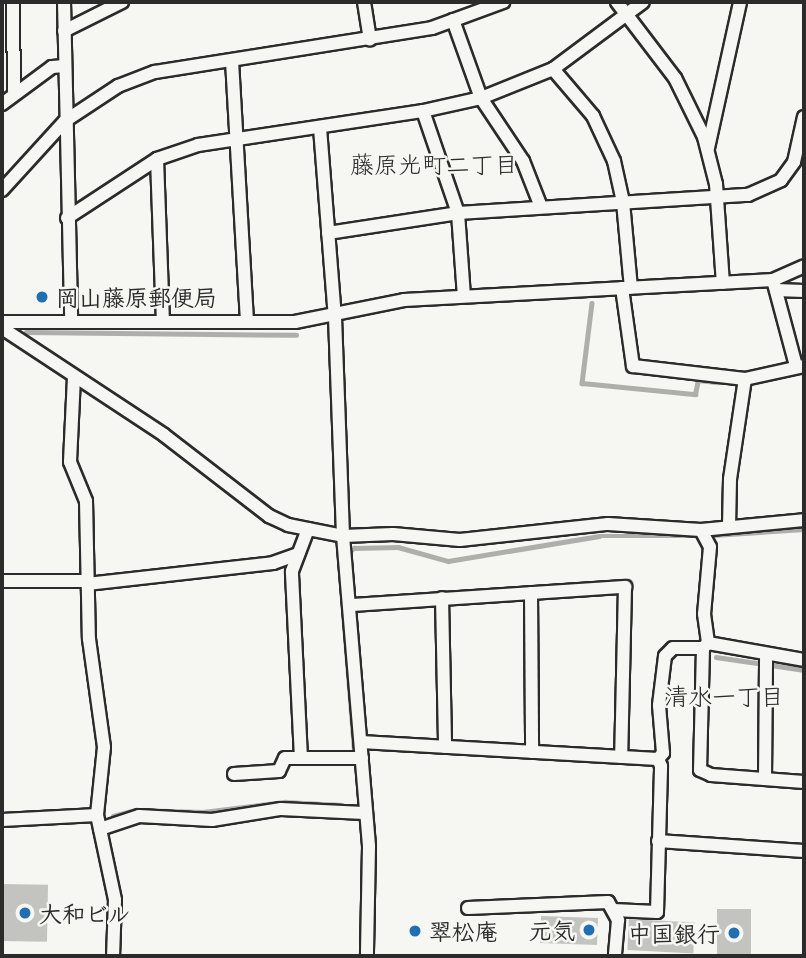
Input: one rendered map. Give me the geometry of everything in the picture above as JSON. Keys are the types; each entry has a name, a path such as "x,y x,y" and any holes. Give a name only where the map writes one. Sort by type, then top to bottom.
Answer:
{"street":[{"path":"13,2 14,91"},
{"path":"64,2 71,319"},
{"path":"64,31 122,2"},
{"path":"364,2 370,40"},
{"path":"2,190 65,121 118,86 155,72 370,40 453,20 503,2"},
{"path":"617,2 675,78 708,151 717,195 723,283"},
{"path":"67,218 157,159 198,145 423,111 481,97 553,69 643,2"},
{"path":"708,151 740,2"},
{"path":"453,20 481,97 523,161 541,207"},
{"path":"232,61 247,322"},
{"path":"2,104 14,91 52,66 65,66"},
{"path":"553,69 593,117 614,161 623,202 632,366 745,379 800,366 774,285"},
{"path":"423,111 458,213 464,296"},
{"path":"328,233 458,213 748,195 781,180 794,162 804,117"},
{"path":"320,128 335,317 346,546 364,813 369,847 367,956"},
{"path":"157,159 163,321"},
{"path":"774,285 804,266"},
{"path":"2,322 71,319 247,322 335,317 404,300 723,283 774,285 804,291"},
{"path":"2,328 164,435 269,516 346,546 509,538 608,524 705,535 725,527 804,520"},
{"path":"74,377 70,462 86,501 89,639 104,747 97,815 115,900 113,956"},
{"path":"725,527 745,379"},
{"path":"301,758 292,571 307,529"},
{"path":"705,535 705,646 700,769 711,775 804,782"},
{"path":"2,580 88,582 273,563 298,554"},
{"path":"351,605 625,587 621,757"},
{"path":"531,593 532,752"},
{"path":"442,598 445,747"},
{"path":"658,759 663,753 659,705 665,656 673,648 705,646 766,661 804,660"},
{"path":"765,779 766,661"},
{"path":"361,741 658,759"},
{"path":"234,774 279,771 285,758 362,758"},
{"path":"612,910 657,912 661,766 658,759"},
{"path":"100,829 139,816 212,820 281,809 364,813"},
{"path":"2,820 97,815"},
{"path":"658,841 804,851"},
{"path":"468,908 608,902 618,920 615,956"}],"building":[{"name":"大和ビル","path":"2,884 48,885 47,942 2,941"},
{"name":"中国銀行","path":"717,909 751,909 751,956 717,956"},
{"path":"541,916 598,918 597,945 540,943"},
{"path":"629,919 695,922 693,953 627,950"}],"waterway":[{"path":"592,303 582,383 695,394 698,380 718,382"},
{"path":"26,332 296,335"},
{"path":"775,367 791,361"},
{"path":"727,457 739,383"},
{"path":"723,526 724,479"},
{"path":"714,535 804,529"},
{"path":"354,751 339,560 354,548 398,547 448,561 599,536 702,536"},
{"path":"716,657 804,670"},
{"path":"113,816 136,810 203,812 285,802 342,805"}],"place":[{"name":"岡山藤原郵便局","path":"42,297"},
{"name":"大和ビル","path":"25,913"},
{"name":"元気","path":"589,930"},
{"name":"翠松庵","path":"415,931"},
{"name":"中国銀行","path":"734,933"}],"district":[{"name":"藤原光町二丁目","path":"434,164"},
{"name":"清水一丁目","path":"724,696"}]}
